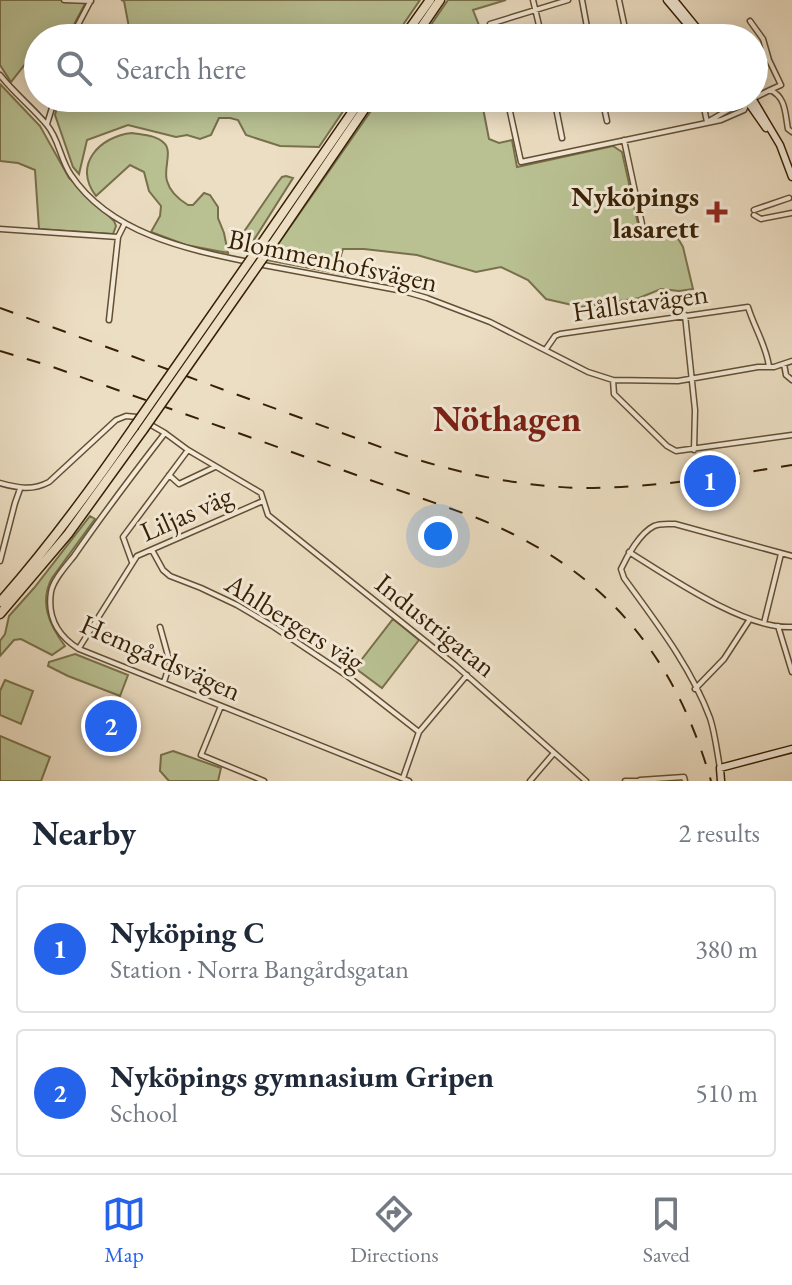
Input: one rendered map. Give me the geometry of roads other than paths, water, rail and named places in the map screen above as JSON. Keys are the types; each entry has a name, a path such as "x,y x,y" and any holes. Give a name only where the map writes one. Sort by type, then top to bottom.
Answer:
{"highway":[{"path":"413,24 430,0"},
{"path":"424,24 440,0"},
{"path":"258,257 353,112"},
{"path":"0,614 82,516 138,429 362,112"},
{"path":"0,602 47,547 138,429"}],"main road":[{"path":"667,0 689,24"},
{"path":"674,0 692,24"},
{"path":"759,112 780,145 792,177"},
{"path":"721,781 720,768 792,749"}],"street":[{"path":"64,0 91,1 79,24"},
{"path":"533,0 539,24"},
{"path":"490,24 568,0"},
{"path":"582,0 586,24"},
{"path":"619,0 624,24"},
{"path":"768,56 781,85 770,90"},
{"name":"Blommenhofsvägen","path":"0,75 24,100"},
{"path":"770,90 782,98 788,129 792,132"},
{"name":"Blommenhofsvägen","path":"35,112 53,134 71,176 92,198 125,223 181,248 427,298 482,318 588,372 613,380 691,379 792,361"},
{"path":"47,124 51,112"},
{"path":"510,112 521,162 721,120 741,112"},
{"path":"557,112 562,138"},
{"path":"605,112 607,121"},
{"path":"705,112 707,122"},
{"path":"624,140 643,229 653,234 681,229"},
{"path":"789,198 754,213 761,219 792,213"},
{"path":"109,320 118,237 125,223"},
{"path":"0,229 118,237"},
{"name":"Hållstavägen","path":"546,349 560,334 748,307 766,351 769,367"},
{"path":"685,315 695,410 694,450"},
{"path":"784,364 786,375 792,380"},
{"path":"613,380 614,394 667,446 676,451 792,435"},
{"path":"0,483 30,489 49,482 116,420 126,416 137,417 165,433"},
{"name":"Industrigatan","path":"165,433 261,493 268,515 467,675 586,781"},
{"name":"Hemgårdsvägen","path":"165,433 98,520 51,588 51,611 59,633 79,649 409,781"},
{"path":"132,562 123,537 188,450"},
{"path":"168,475 179,484 215,467"},
{"path":"0,561 20,489"},
{"name":"Liljas väg","path":"79,649 137,556 263,501"},
{"path":"720,768 711,720 671,643 624,578 621,569 629,552 652,527 666,524 792,556"},
{"name":"Ahlbergers väg","path":"152,550 170,576 237,605 274,627 346,675 419,732"},
{"path":"629,552 695,592 750,619 792,627"},
{"path":"764,623 781,554"},
{"path":"695,689 724,659 750,619"},
{"path":"778,626 792,672"},
{"path":"160,627 170,663 164,682"},
{"path":"403,778 419,732 467,675"},
{"path":"221,706 201,755 264,781"},
{"path":"530,781 554,753"},
{"path":"625,781 684,777 685,781"}],"railway":[{"path":"0,308 394,452 488,478 561,487 637,486 792,465"},
{"path":"0,351 477,518 521,538 561,562 596,589 627,620 654,654 695,735 711,781"}],"place":[{"name":"Nyköpings lasarett","path":"717,212"},
{"name":"Nyköping C","path":"710,481"},
{"name":"Nyköpings gymnasium Gripen","path":"111,726"}],"district":[{"name":"Nöthagen","path":"507,418"}]}
